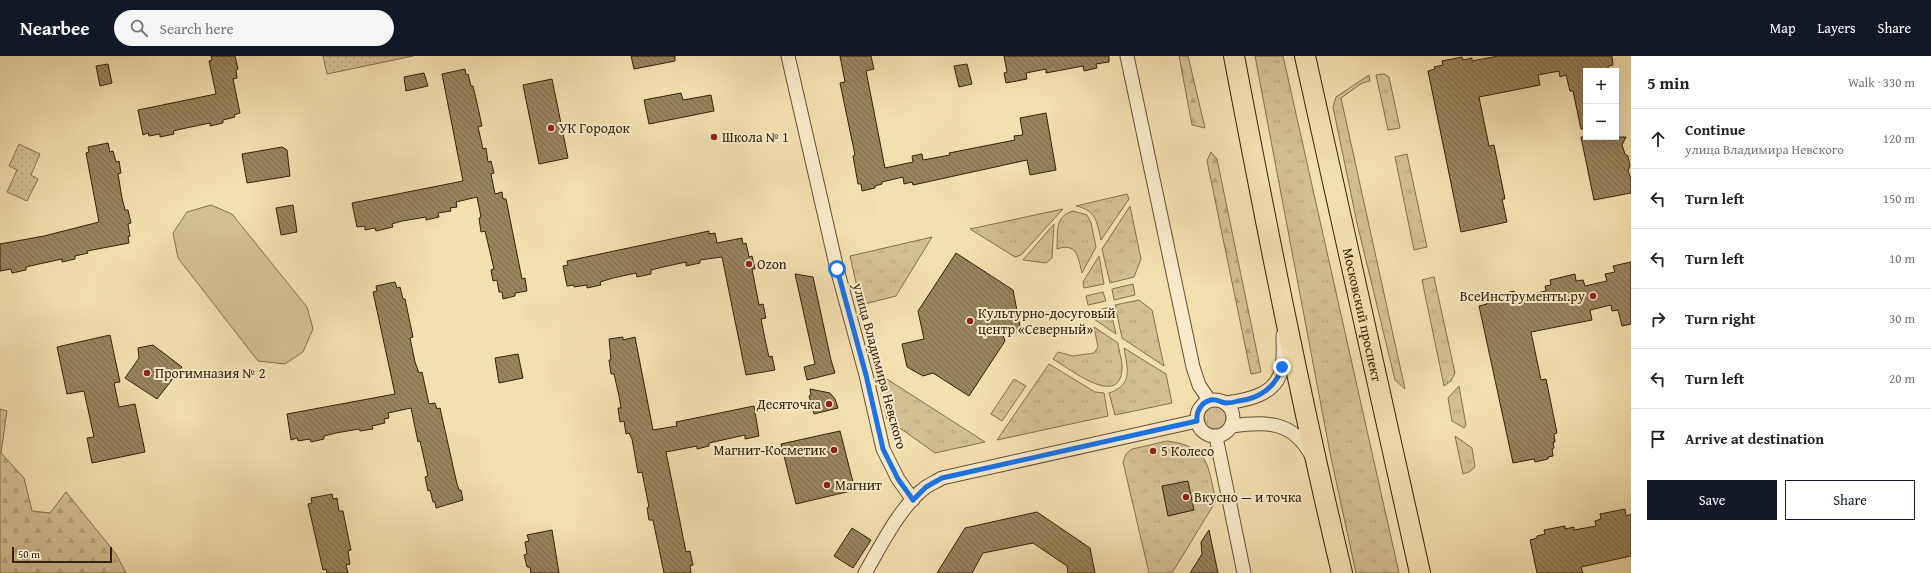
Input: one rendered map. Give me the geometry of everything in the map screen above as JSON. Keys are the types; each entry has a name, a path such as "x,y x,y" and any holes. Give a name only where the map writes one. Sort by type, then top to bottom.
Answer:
{"main road":[{"path":"1234,56 1284,314 1316,464 1342,573"},
{"name":"Московский проспект","path":"1305,56 1420,573"}],"street":[{"name":"улица Владимира Невского","path":"788,56 837,269 866,375 883,449 898,479 913,500"},
{"path":"1127,56 1193,367 1199,385 1209,400"},
{"path":"1226,403 1246,401 1255,397 1271,388 1277,380 1282,367 1284,314"},
{"path":"1209,400 1221,400 1226,403 1233,411 1232,426 1226,433 1216,437 1205,434 1197,421 1200,407 1209,400"},
{"path":"865,573 897,520 913,500 926,487 942,478 1197,421"},
{"path":"1232,426 1258,423 1283,426 1300,438 1316,464"},
{"path":"1216,437 1244,573"}],"green space":[{"path":"323,56 413,56 327,74"},
{"path":"1179,56 1188,56 1205,128 1192,125"},
{"path":"1255,56 1283,56 1399,573 1356,573 1330,453"},
{"path":"1384,74 1389,77 1400,128 1388,130 1376,75"},
{"path":"1369,75 1370,81 1362,83 1341,98 1405,389 1395,380 1357,223 1333,107 1336,97"},
{"path":"19,144 40,154 31,175 38,179 27,201 7,192 17,170 9,166"},
{"path":"1211,152 1217,159 1261,372 1251,374 1207,161"},
{"path":"1407,154 1427,247 1414,250 1395,157"},
{"path":"1127,194 1129,199 1101,240 1097,222 1092,214 1088,210 1076,206"},
{"path":"211,205 232,214 307,307 313,329 303,352 285,364 258,361 178,258 173,233 187,212"},
{"path":"1130,206 1141,259 1134,277 1110,283 1102,249"},
{"path":"1063,209 1021,255 1015,257 970,229"},
{"path":"1073,211 1087,215 1091,223 1096,247 1082,273 1078,257 1073,249 1064,247 1057,249 1057,231 1060,221 1063,217"},
{"path":"1054,224 1052,258 1046,263 1023,260"},
{"path":"932,237 896,296 861,305 850,256"},
{"path":"1099,256 1104,284 1084,288 1083,282"},
{"path":"1434,277 1455,373 1451,381 1444,386 1422,280"},
{"path":"1133,284 1135,295 1114,300 1112,289"},
{"path":"1103,292 1106,301 1088,305 1086,296"},
{"path":"1139,300 1152,310 1164,366 1122,338 1115,305"},
{"path":"1110,307 1116,334 1091,317 1090,312"},
{"path":"1094,327 1118,343 1122,370 1119,381 1112,386 1103,386 1092,382 1053,359 1058,352 1073,356 1094,353 1098,347"},
{"path":"1124,348 1166,374 1172,403 1115,415 1109,393 1117,390 1126,380 1127,368"},
{"path":"1049,364 1095,392 1104,393 1108,416 997,440"},
{"path":"876,372 985,442 935,453 887,419"},
{"path":"1014,379 1026,386 1002,421 991,414"},
{"path":"1459,386 1466,425 1464,428 1452,421 1448,398"},
{"path":"1215,404 1225,408 1229,418 1225,428 1215,432 1205,428 1201,418 1205,408"},
{"path":"0,409 7,411 1,453 24,478 32,511 50,513 66,492 116,554 126,573 0,573"},
{"path":"1455,436 1472,448 1475,467 1469,472 1463,474"},
{"path":"1167,441 1192,448 1204,459 1211,477 1216,501 1172,573 1149,573 1123,462 1126,454 1132,449"}],"building":[{"path":"211,56 235,56 238,69 236,70 237,78 233,79 240,113 234,115 235,117 223,120 223,123 210,126 210,123 186,128 173,131 174,134 160,137 160,134 149,136 148,133 143,135 138,110 216,94 209,61 212,60"},
{"path":"631,56 675,56 675,61 634,69"},
{"path":"840,56 871,56 874,69 866,71 885,168 913,162 912,156 922,154 923,160 950,155 949,153 1015,140 1014,136 1023,135 1020,118 1046,113 1056,170 1030,175 1027,160 913,185 912,182 904,184 903,177 882,182 882,184 875,186 875,188 862,191 861,184 858,184 853,156 855,155 840,83 845,82"},
{"path":"1004,56 1109,56 1109,62 1096,64 1097,68 1084,71 1083,66 1046,73 1046,69 1026,73 1027,79 1006,83 1004,73 1007,72"},
{"path":"1498,56 1612,56 1613,65 1608,66 1608,68 1583,68 1583,129 1581,129 1573,91 1570,91 1566,75 1560,77 1559,71 1538,75 1540,85 1479,97 1489,146 1494,145 1505,199 1502,199 1507,222 1461,232 1428,71 1435,69 1434,67 1443,65 1442,61 1462,57 1463,60 1472,58 1472,61"},
{"path":"108,64 112,83 100,86 96,66"},
{"path":"967,64 972,84 959,87 954,66"},
{"path":"465,69 471,86 473,86 479,112 482,126 478,127 483,149 486,148 488,162 491,161 494,173 491,174 495,194 502,192 503,199 506,199 522,279 525,278 527,291 515,293 515,296 503,299 502,292 499,292 497,280 493,281 491,270 494,269 485,231 481,232 479,218 481,217 477,197 456,202 457,207 450,208 451,211 438,213 439,217 426,220 426,217 402,221 392,224 393,227 376,231 375,228 365,230 365,226 357,227 352,203 463,181 442,74"},
{"path":"424,73 428,86 406,91 404,77"},
{"path":"552,79 568,158 539,164 523,85"},
{"path":"681,93 683,100 711,95 714,111 649,124 644,100"},
{"path":"1581,137 1583,137 1583,140 1619,140 1619,137 1626,137 1622,145 1625,154 1628,156 1630,166 1628,171 1631,178 1631,193 1594,200"},
{"path":"108,143 110,152 113,151 116,162 119,161 121,173 118,174 122,198 125,210 128,210 131,223 128,224 130,236 128,237 129,243 87,251 88,253 75,256 75,259 62,262 62,259 39,264 26,267 26,270 12,273 11,269 0,271 0,244 44,236 99,222 86,153 89,152 88,147"},
{"path":"282,147 287,150 290,176 247,183 242,154"},
{"path":"293,205 297,232 281,235 276,208"},
{"path":"709,231 709,234 715,233 717,243 742,238 743,244 746,243 749,257 752,256 755,269 752,269 759,305 763,304 766,318 761,319 769,357 772,356 775,370 746,375 722,257 700,260 700,263 686,266 686,262 663,267 651,270 651,274 637,277 636,273 613,278 600,282 601,285 587,288 587,285 574,287 574,285 567,286 563,266 568,265 567,261"},
{"name":"Культурно-досуговый центр «Северный»","path":"956,253 1013,290 1021,331 1003,335 1005,341 969,396 933,373 923,376 907,367 902,344 924,339 918,311"},
{"path":"1631,262 1631,324 1622,326 1618,310 1612,311 1611,305 1590,310 1592,320 1531,332 1541,380 1546,379 1557,433 1554,434 1555,442 1553,442 1554,448 1552,449 1553,456 1548,457 1548,459 1535,462 1534,459 1513,463 1479,306 1487,304 1486,302 1495,300 1494,296 1514,291 1515,295 1524,293 1524,296 1546,291 1545,286 1551,285 1550,280 1575,274 1576,281 1583,280 1585,286 1607,281 1605,274 1615,272 1613,266"},
{"path":"795,274 813,277 835,373 807,380 804,367 815,364"},
{"path":"395,282 397,288 400,287 403,299 405,299 413,337 410,338 415,362 419,373 422,372 429,404 435,403 437,409 440,408 457,484 459,490 461,490 463,500 436,508 430,490 428,491 425,477 428,476 420,441 418,442 411,408 388,413 389,418 384,419 385,423 372,426 373,429 360,431 359,429 336,433 324,436 324,439 311,442 310,439 298,441 297,438 291,440 287,414 395,394 373,292 377,291 376,286"},
{"path":"110,335 120,382 114,383 119,407 135,404 145,452 92,463 87,438 94,437 84,391 67,394 57,347"},
{"path":"623,337 623,340 635,337 653,430 677,426 676,422 754,406 759,436 745,439 745,435 709,443 709,446 697,449 697,446 666,452 686,552 690,551 693,565 690,566 691,573 664,573 653,520 649,520 647,508 649,507 642,472 638,473 632,439 629,433 626,434 624,421 620,422 618,408 621,408 614,374 611,374 609,339"},
{"path":"153,345 182,367 157,399 125,378 139,358 138,348"},
{"path":"518,354 523,378 499,383 495,358"},
{"path":"810,389 830,393 835,399 838,408 814,414 809,396 811,395"},
{"path":"840,431 855,490 796,504 781,444"},
{"path":"1188,481 1194,510 1168,516 1162,486"},
{"path":"332,494 333,499 337,498 339,511 343,511 351,550 348,551 350,564 346,565 348,573 327,573 326,569 323,570 308,504 312,503 311,498"},
{"path":"1625,509 1626,516 1631,514 1631,556 1581,567 1583,573 1537,573 1530,540 1545,534 1544,530 1565,526 1565,529 1574,527 1574,530 1596,526 1595,521 1601,519 1600,514"},
{"path":"1037,512 1090,548 1095,573 1068,573 1067,566 1033,543 983,553 972,573 937,573 965,528"},
{"path":"852,528 871,540 853,568 834,556"},
{"path":"552,530 559,573 531,573 530,567 527,567 524,555 527,554 525,542 529,541 527,535"},
{"path":"1209,530 1218,573 1190,573 1202,554 1201,542"}],"place":[{"name":"УК Городок","path":"551,128"},
{"name":"Школа № 1","path":"714,137"},
{"name":"Ozon","path":"749,264"},
{"name":"ВсеИнструменты.ру","path":"1593,296"},
{"name":"Культурно-досуговый центр «Северный»","path":"970,321"},
{"name":"Прогимназия № 2","path":"147,373"},
{"name":"Десяточка","path":"829,404"},
{"name":"Магнит-Косметик","path":"834,450"},
{"name":"5 Колесо","path":"1153,451"},
{"name":"Магнит","path":"827,485"},
{"name":"Вкусно — и точка","path":"1186,497"}],"route":[{"path":"837,269 866,375 883,449 898,479 913,500 926,487 942,478 1197,421 1200,407 1209,400 1221,400 1226,403 1246,401 1271,388 1277,380 1282,367"}]}
